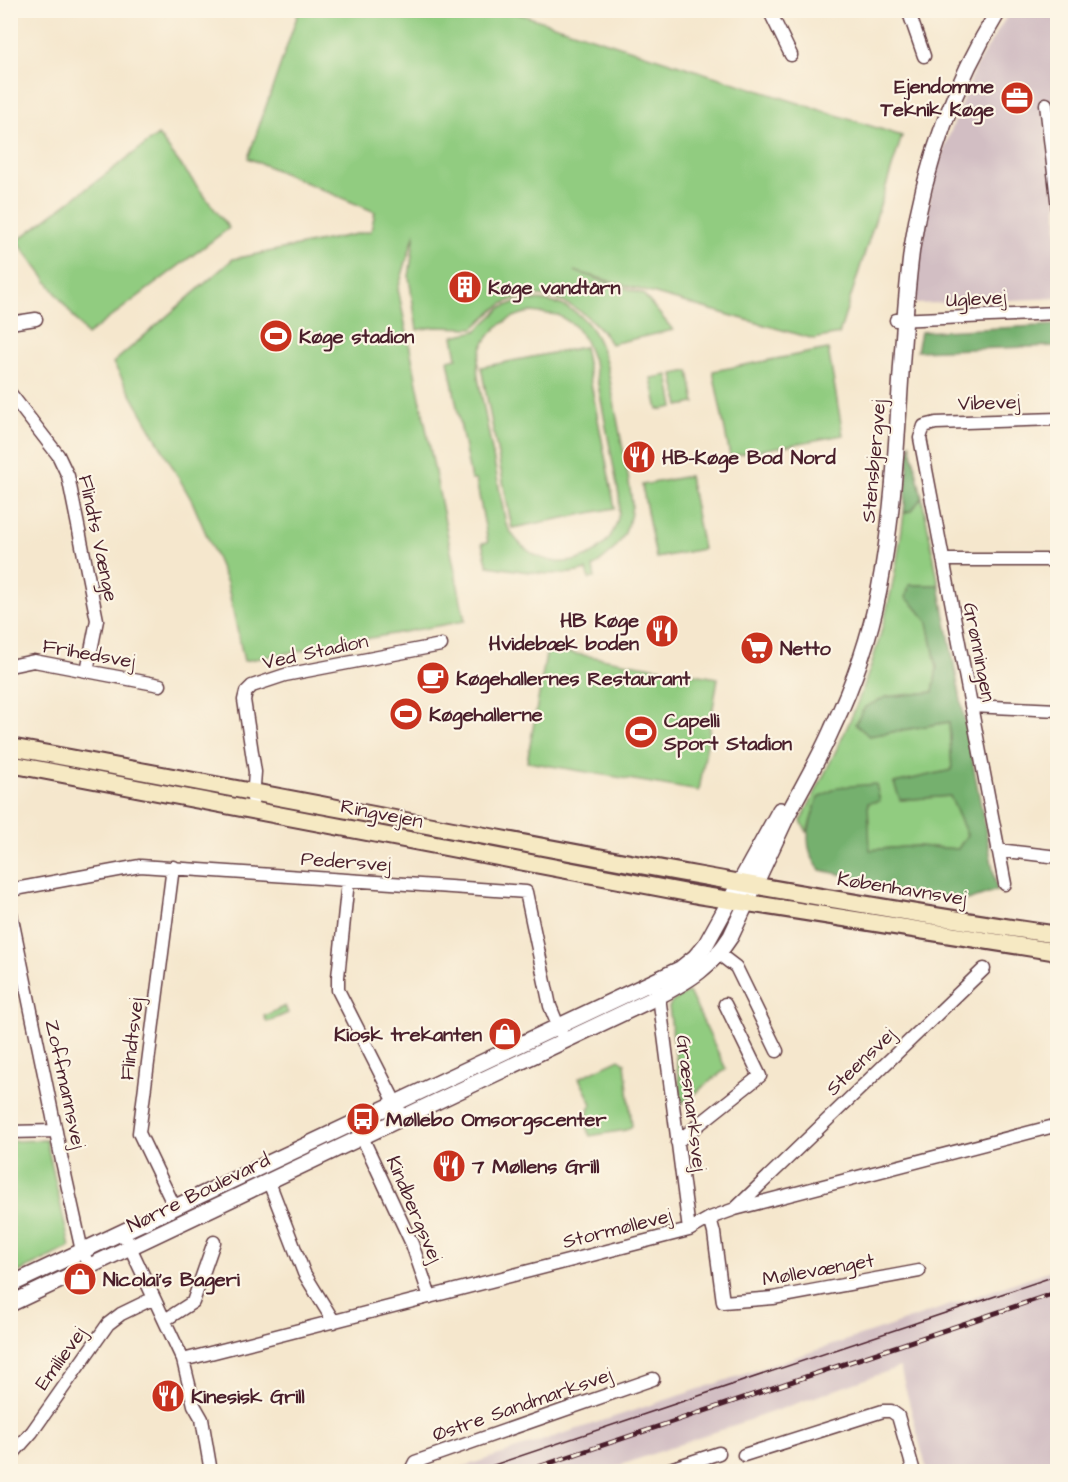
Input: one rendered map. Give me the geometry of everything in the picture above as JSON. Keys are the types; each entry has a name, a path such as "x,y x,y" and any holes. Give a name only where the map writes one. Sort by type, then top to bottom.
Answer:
{"main road":[{"name":"Ringvejen","path":"10,747 254,791 555,850 748,883"},
{"name":"Ringvejen","path":"10,764 738,902"},
{"name":"Københavnsvej","path":"748,883 1058,934"},
{"name":"Københavnsvej","path":"738,902 1058,952"}],"street":[{"path":"769,10 791,55"},
{"path":"908,10 924,56"},
{"name":"Stensbjergvej","path":"901,320 903,247 916,180 934,123 953,76 988,10"},
{"name":"Stensbjergvej","path":"738,902 812,752 850,660 870,589 880,518 901,320 925,184 943,126 961,81 999,10"},
{"path":"1046,104 1058,208"},
{"name":"Uglevej","path":"901,320 1058,313"},
{"path":"10,323 36,319"},
{"name":"Flindts Vænge","path":"10,393 58,455 68,476 97,620 87,671"},
{"name":"Vibevej","path":"923,428 928,424 936,423 1058,420"},
{"name":"Grønningen","path":"923,428 920,438 1005,884"},
{"path":"943,560 1058,560"},
{"name":"Ved Stadion","path":"253,809 253,757 244,700 246,692 252,686 285,675 441,645"},
{"name":"Frihedsvej","path":"10,666 34,661 160,685"},
{"path":"971,706 1058,710"},
{"path":"998,850 1058,857"},
{"name":"Pedersvej","path":"10,890 140,866 526,892 550,1006 565,1042"},
{"name":"Flindtsvej","path":"173,867 139,1133 175,1208"},
{"path":"348,881 338,990 403,1118"},
{"name":"Nørre Boulevard","path":"10,1285 558,1027 701,972 719,954 731,936 738,902"},
{"name":"Nørre Boulevard","path":"10,1304 565,1042 656,989 695,957 738,902"},
{"name":"Zoffmannsvej","path":"10,909 82,1251 89,1266"},
{"path":"719,954 736,967 777,1050"},
{"name":"Steensvej","path":"735,1209 984,969"},
{"name":"Græsmarksvej","path":"656,989 689,1230"},
{"path":"677,1142 760,1076 725,1004"},
{"name":"Stormøllevej","path":"183,1360 689,1230 710,1218 735,1209 1058,1125"},
{"path":"10,1132 56,1131"},
{"name":"Kindbergsvej","path":"362,1137 412,1244 430,1297"},
{"path":"268,1182 304,1273 334,1322"},
{"path":"763,1182 774,1199"},
{"name":"Møllevænget","path":"710,1218 723,1302 773,1298 919,1271"},
{"path":"123,1232 183,1360 194,1405 202,1419 211,1472"},
{"path":"165,1320 193,1302 214,1242"},
{"name":"Emilievej","path":"10,1457 32,1432 108,1324 121,1314 154,1298"},
{"name":"Østre Sandmarksvej","path":"410,1472 415,1462 653,1379"},
{"path":"744,1455 883,1411 891,1411 898,1416 914,1472"},
{"path":"661,1472 719,1453"}],"shaded area":[{"path":"1010,11 1057,11 1057,298 915,304 921,248 934,175 975,68"},
{"path":"1057,1268 1057,1471 927,1471 900,1367 604,1471 450,1471 890,1326"}],"green space":[{"name":"Køge stadion","path":"299,11 510,11 902,136 839,334 814,339 574,271 643,294 673,330 611,344 602,331 578,310 549,298 534,296 518,298 503,304 474,328 434,327 417,330 409,277 415,232 398,289 465,621 244,661 227,583 192,501 113,363 233,259 371,231 375,212 248,158"},
{"path":"158,135 229,228 87,335 17,241"},
{"name":"Køge stadion","path":"530,300 554,303 573,310 587,322 604,356 632,504 628,524 621,540 593,567 595,578 589,579 586,570 549,574 488,566 482,543 488,542 476,480 471,480 448,360 457,358 453,336 476,331 501,308","holes":["531,312 558,315 574,325 584,338 594,363 619,495 618,518 610,538 596,551 578,560 559,562 539,557 521,544 506,524 478,377 478,364 484,343 499,326 519,315"]},
{"path":"1057,325 1057,346 917,351 921,332"},
{"path":"584,347 615,508 512,528 481,367"},
{"path":"828,349 843,435 730,456 713,371"},
{"path":"689,371 695,403 679,406 673,374"},
{"path":"668,375 674,407 658,410 651,378"},
{"path":"910,442 922,497 912,510 904,513"},
{"path":"689,476 703,549 656,558 642,485"},
{"path":"922,497 939,585 909,585 913,604 928,622 937,668 933,692 886,697 869,736 949,722 952,770 894,783 901,800 950,796 967,835 958,849 916,846 869,850 868,803 818,798 807,832 801,821 855,709 864,685 886,612 897,563 904,513 912,510"},
{"path":"909,585 939,585 997,890 968,900 936,898 895,891 863,879 820,870 810,852 808,843 809,826 818,798 838,787 876,784 880,801 868,803 870,850 916,846 958,849 967,835 950,796 900,800 894,783 952,770 949,722 869,736 855,724 865,707 886,697 933,692 937,668 928,622 906,598"},
{"path":"547,649 718,678 699,791 527,762"},
{"path":"689,992 726,1069 682,1103 669,1007 673,1001"},
{"path":"285,1006 288,1013 267,1022 264,1016"},
{"path":"619,1059 625,1063 632,1126 626,1130 590,1136 584,1121 592,1104 579,1078"},
{"path":"46,1140 70,1247 11,1276 11,1141"}],"tram line":[{"path":"473,1472 1058,1275"}],"railway":[{"path":"523,1472 1058,1292"}],"place":[{"name":"Ejendomme Teknik Køge","path":"1017,98"},
{"name":"Køge vandtårn","path":"465,287"},
{"name":"Køge stadion","path":"276,336"},
{"name":"HB-Køge Bod Nord","path":"639,457"},
{"name":"HB Køge Hvidebæk boden","path":"662,631"},
{"name":"Netto","path":"757,648"},
{"name":"Køgehallernes Restaurant","path":"433,678"},
{"name":"Køgehallerne","path":"406,714"},
{"name":"Capelli Sport Stadion","path":"641,732"},
{"name":"Kiosk trekanten","path":"505,1034"},
{"name":"Møllebo Omsorgscenter","path":"363,1119"},
{"name":"7 Møllens Grill","path":"449,1166"},
{"name":"Nicolai's Bageri","path":"80,1279"},
{"name":"Kinesisk Grill","path":"168,1396"}]}
